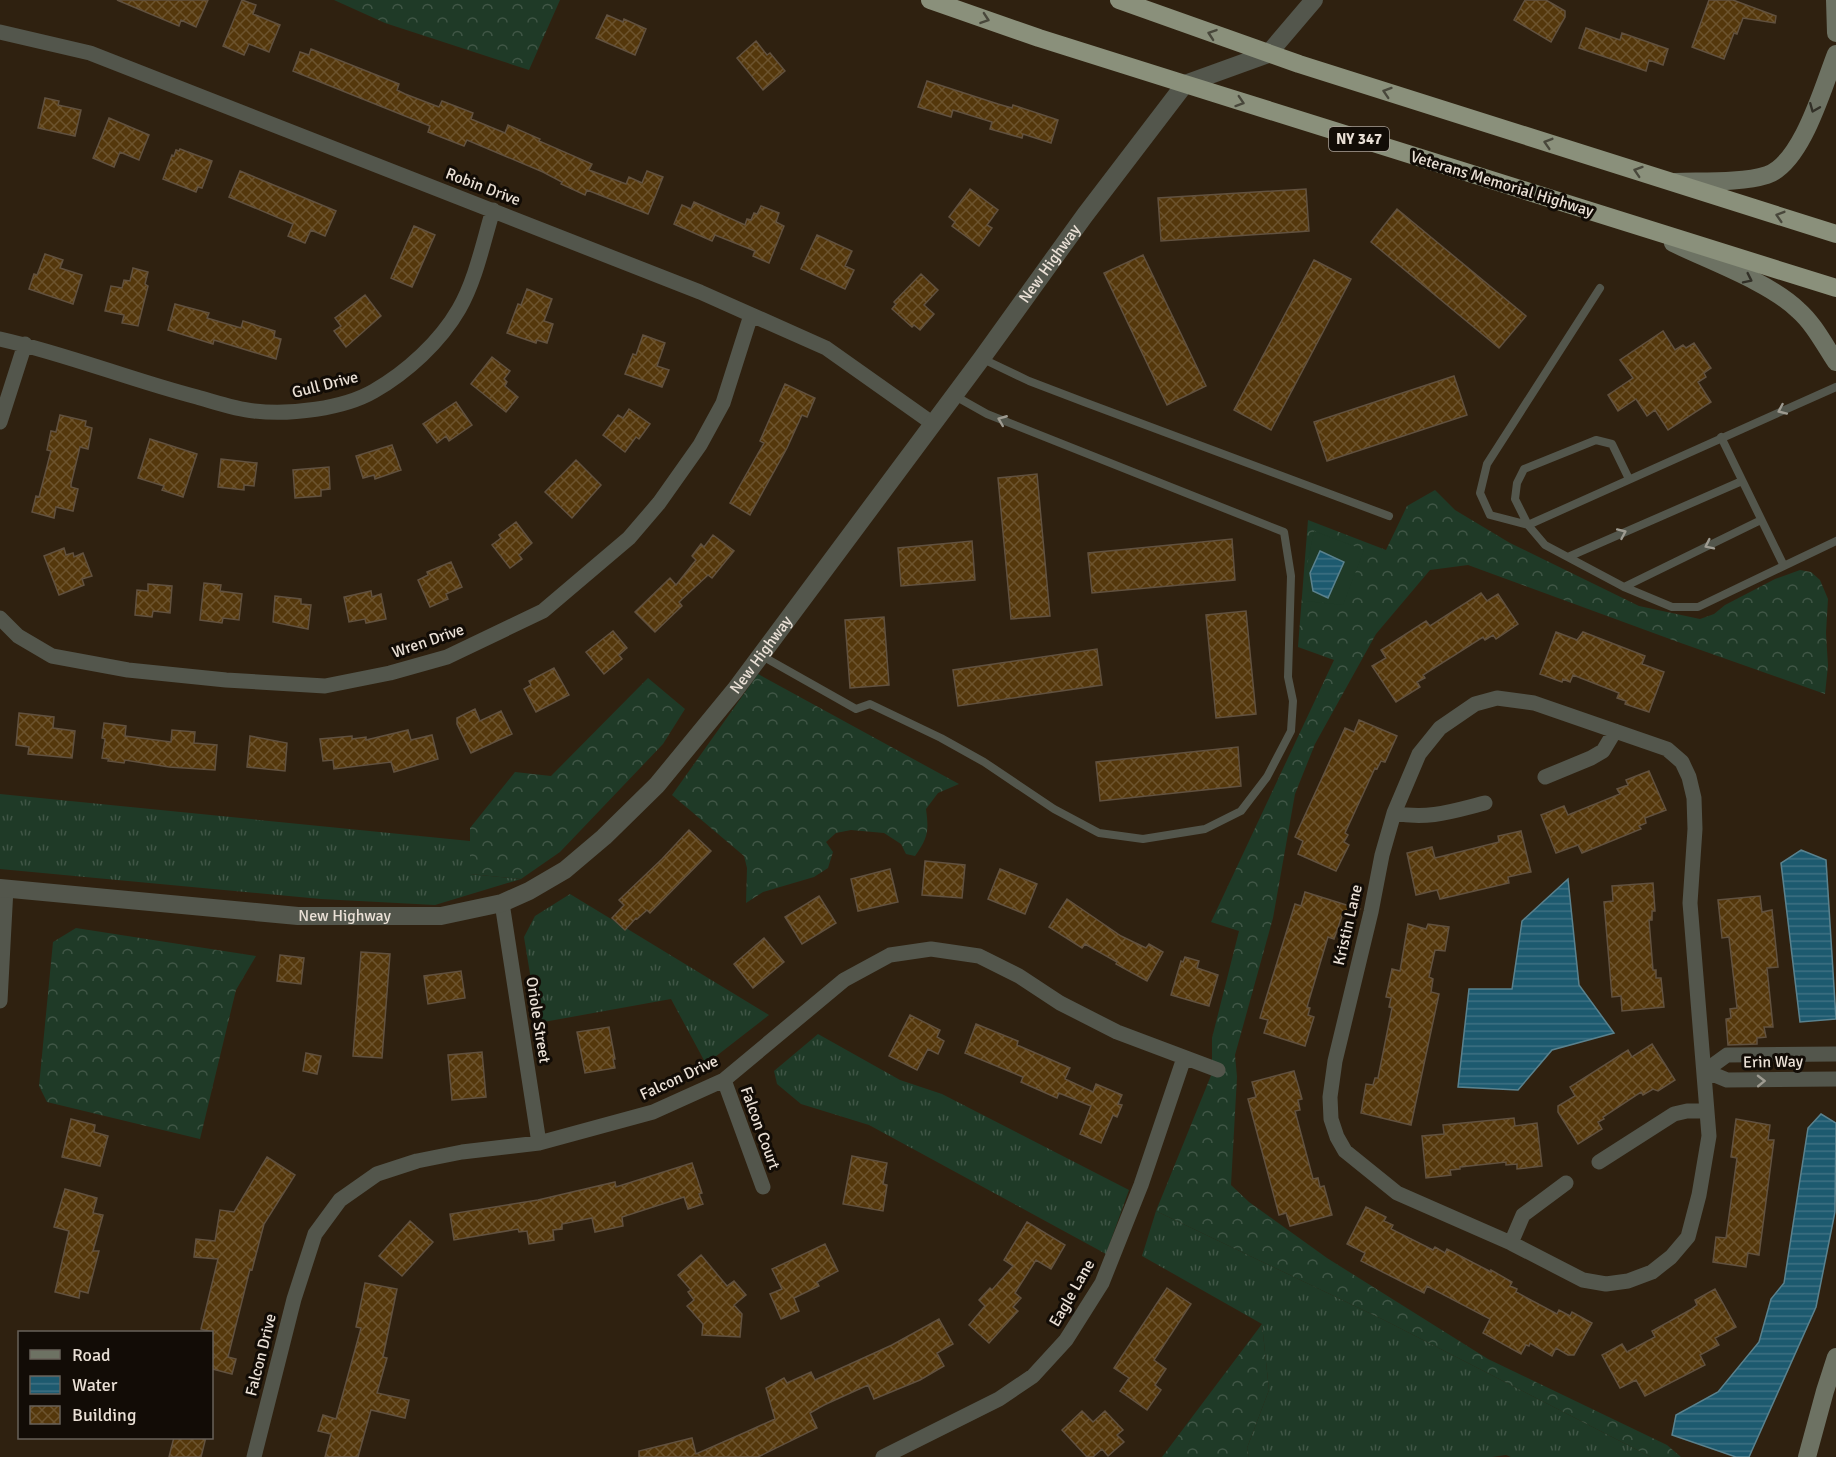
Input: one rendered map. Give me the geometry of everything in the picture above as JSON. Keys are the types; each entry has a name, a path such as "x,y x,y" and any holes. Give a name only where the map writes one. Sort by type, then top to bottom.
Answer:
{"highway":[{"name":"Veterans Memorial Highway","path":"930,0 1039,38 1836,288"},
{"path":"1119,0 1268,54 1836,234"}],"main road":[{"path":"1835,1 1836,33"},
{"path":"1672,182 1752,178 1770,174 1778,169 1799,145 1836,54"},
{"path":"1639,227 1755,282 1787,300 1810,323 1836,362"},
{"path":"1807,1457 1824,1390 1836,1357"}],"street":[{"path":"1185,84 1268,54 1314,0"},
{"name":"Robin Drive","path":"0,32 90,53 700,292 826,348 932,423"},
{"name":"New Highway","path":"3,888 298,916 441,916 502,903 529,891 565,870 604,837 657,785 735,690 982,358 1085,215 1185,84"},
{"name":"Gull Drive","path":"0,339 25,344 162,388 252,411 292,413 335,405 373,392 406,369 436,339 458,310 473,279 493,210"},
{"name":"Wren Drive","path":"0,618 18,636 52,656 128,670 215,679 325,686 390,673 447,657 543,610 629,538 659,503 700,445 723,403 751,315"},
{"path":"0,422 25,344"},
{"name":"Kristin Lane","path":"1497,698 1534,702 1615,731 1667,749 1682,762 1689,777 1694,798 1695,828 1690,903 1709,1136 1699,1195 1688,1237 1671,1257 1652,1272 1629,1281 1606,1284 1583,1280 1510,1243 1397,1193 1345,1151 1336,1137 1331,1119 1330,1097 1335,1061 1371,912 1382,855 1394,813 1419,754 1440,728 1475,704 1497,698"},
{"path":"1545,777 1604,751 1615,731"},
{"path":"1394,813 1412,817 1432,816 1485,803"},
{"path":"0,1001 3,888"},
{"name":"Oriole Street","path":"502,903 539,1143"},
{"name":"Falcon Drive","path":"254,1457 294,1299 315,1234 340,1200 377,1174 417,1161 462,1152 539,1143 653,1113 724,1080 844,980 890,955 931,949 979,956 1019,976 1060,1003 1117,1032 1218,1070"},
{"name":"Erin Way","path":"1705,1071 1727,1055 1836,1054"},
{"name":"Eagle Lane","path":"884,1457 999,1399 1033,1376 1066,1340 1102,1283 1141,1185 1184,1058"},
{"name":"Erin Way","path":"1705,1071 1727,1080 1836,1078"},
{"name":"Falcon Court","path":"724,1080 763,1187"},
{"path":"1599,1162 1674,1114 1687,1111 1707,1111"},
{"path":"1510,1243 1523,1215 1566,1183"}],"lane":[{"path":"1600,288 1487,464 1480,493 1490,515 1528,525 1836,387"},
{"path":"982,358 1029,381 1389,516"},
{"path":"760,656 856,709 870,704 941,738 984,762 1054,809 1099,833 1143,839 1205,830 1241,811 1267,777 1291,731 1293,701 1288,677 1291,576 1284,532 987,414 954,395"},
{"path":"1721,437 1784,566"},
{"path":"1629,479 1612,444 1596,440 1524,469 1517,483 1515,499 1528,525 1545,545 1624,587 1672,607 1698,607 1836,541"},
{"path":"1568,557 1742,481"},
{"path":"1624,587 1761,520"}],"green space":[{"path":"334,0 560,0 529,70 385,23"},
{"path":"1435,490 1455,510 1510,543 1639,606 1700,619 1714,614 1725,605 1775,579 1800,570 1811,572 1820,580 1828,599 1826,633 1828,666 1825,694 1468,565 1430,570 1376,634 1315,744 1295,794 1273,918 1235,1055 1237,1077 1231,1185 1249,1202 1327,1258 1488,1359 1667,1445 1681,1457 1651,1457 1384,1320 1156,1211 1212,1073 1212,1038 1239,931 1211,922 1334,660 1298,647 1308,520 1386,550 1407,506"},
{"path":"1314,531 1364,550 1343,605 1306,601 1306,570"},
{"path":"758,674 959,784 938,793 926,809 927,834 915,856 906,854 901,844 884,833 851,830 836,833 826,842 833,852 828,868 814,877 763,892 746,903 747,868 744,856 672,795"},
{"path":"648,678 685,709 663,744 560,852 521,879 470,874 470,828 515,772 551,776"},
{"path":"0,794 470,841 470,874 521,879 435,905 321,899 0,869"},
{"path":"570,894 769,1015 706,1064 671,999 538,1023 524,937 535,916"},
{"path":"76,928 256,956 236,990 200,1139 47,1102 39,1086 53,942"},
{"path":"818,1034 900,1080 942,1094 1129,1190 1106,1254 869,1125 801,1104 777,1084 774,1071"},
{"path":"1156,1211 1384,1320 1651,1457 1511,1457 1506,1455 1492,1457 1249,1457 1247,1448 1269,1390 1262,1324 1142,1256"},
{"path":"1262,1324 1269,1390 1247,1448 1249,1457 1162,1457"}],"water":[{"path":"1320,551 1344,562 1328,598 1313,591 1310,573"},
{"path":"1801,850 1826,860 1836,1019 1800,1022 1781,863"},
{"path":"1568,879 1579,985 1614,1033 1552,1050 1518,1090 1458,1087 1469,989 1512,989 1522,921"},
{"path":"1821,1114 1836,1123 1835,1212 1816,1307 1749,1457 1736,1457 1672,1435 1676,1415 1718,1392 1759,1342 1771,1299 1784,1283 1808,1128"}],"building":[{"path":"117,0 208,0 196,27 181,20 179,26"},
{"path":"242,0 256,5 253,14 280,25 269,52 249,44 244,55 223,46"},
{"path":"1525,0 1546,0 1565,11 1565,17 1551,42 1514,20"},
{"path":"1709,0 1733,0 1776,16 1775,23 1743,18 1737,34 1734,33 1724,59 1692,47"},
{"path":"607,15 623,22 624,19 646,29 635,55 596,38"},
{"path":"1586,28 1620,40 1622,33 1668,49 1663,65 1649,60 1646,71 1579,48"},
{"path":"756,41 767,55 770,53 785,71 763,90 737,58"},
{"path":"311,49 399,84 397,90 405,94 439,107 442,101 473,113 471,119 505,133 508,125 592,164 589,170 626,184 629,177 642,183 647,171 663,177 649,212 648,214 587,190 585,195 561,184 562,182 543,172 467,140 464,146 428,132 430,126 293,71 300,52 309,55"},
{"path":"927,81 1058,120 1051,143 1023,134 1022,138 990,129 992,122 953,110 951,117 918,107"},
{"path":"45,98 59,101 58,105 81,110 75,136 38,128"},
{"path":"109,118 149,135 139,160 120,152 114,167 93,158"},
{"path":"180,149 212,161 202,188 198,187 196,192 163,179 172,155 174,156 176,150"},
{"path":"240,171 336,211 325,236 311,230 305,243 288,236 293,224 229,197"},
{"path":"970,189 998,210 987,225 992,228 979,246 952,226 955,222 949,217"},
{"path":"1306,189 1309,231 1161,241 1158,198"},
{"path":"694,202 745,225 747,219 751,220 761,206 779,213 776,222 784,226 769,263 753,256 755,251 715,235 712,241 674,224 682,205 691,209"},
{"path":"1397,209 1526,316 1499,348 1371,242"},
{"path":"414,226 435,235 412,287 391,278"},
{"path":"817,235 852,251 845,266 854,270 845,289 801,269"},
{"path":"45,254 63,260 60,268 82,275 73,304 29,289"},
{"path":"1143,255 1206,386 1167,405 1104,273"},
{"path":"1314,260 1351,279 1271,430 1234,410"},
{"path":"133,268 148,272 145,284 148,286 138,326 122,323 124,315 105,311 111,286 122,288 124,280 130,281"},
{"path":"921,274 938,290 924,305 934,314 920,330 914,325 912,327 892,309 896,304 894,302"},
{"path":"527,289 552,299 544,321 553,324 547,343 537,340 536,343 507,333 518,304 521,305"},
{"path":"365,295 381,316 346,347 334,331 341,326 335,318"},
{"path":"175,304 209,313 207,318 241,328 243,321 275,331 274,337 281,339 276,359 214,340 213,344 168,330"},
{"path":"1663,331 1675,350 1683,345 1686,348 1694,343 1711,368 1704,373 1706,377 1698,382 1711,402 1668,430 1655,410 1647,416 1636,399 1618,411 1608,395 1633,378 1620,360"},
{"path":"643,335 665,343 657,366 669,370 662,387 625,374 633,354 636,355"},
{"path":"492,357 510,371 504,379 507,382 505,386 518,397 506,412 471,384"},
{"path":"1454,376 1467,415 1327,461 1314,422"},
{"path":"785,384 815,398 807,417 802,415 787,448 750,515 730,503 764,443 760,441"},
{"path":"456,402 472,425 449,441 446,436 437,443 423,424"},
{"path":"629,409 650,424 625,452 603,435 618,415 623,418"},
{"path":"60,415 86,421 85,426 92,428 88,449 80,447 71,484 71,487 78,489 73,511 56,507 54,518 32,512 36,496 39,497 51,451 47,450 51,431 56,432"},
{"path":"150,439 197,454 183,497 162,490 164,486 138,478"},
{"path":"392,445 401,470 375,479 374,475 363,478 356,456"},
{"path":"221,459 257,463 254,486 244,485 244,490 218,487"},
{"path":"576,460 601,485 572,518 545,492"},
{"path":"329,467 330,489 321,490 321,496 295,498 293,470"},
{"path":"1037,474 1050,616 1011,619 998,478"},
{"path":"516,522 532,543 519,555 522,559 510,568 492,545 501,538 499,535"},
{"path":"713,535 734,551 712,578 708,575 679,602 682,606 655,632 635,612 670,578 676,585 696,560 692,556 701,544 704,547"},
{"path":"1232,539 1235,580 1092,593 1088,553"},
{"path":"972,541 975,580 901,586 898,548"},
{"path":"64,548 66,555 73,553 74,557 83,553 92,576 82,579 84,585 59,595 44,556"},
{"path":"451,562 462,587 446,594 448,599 430,607 418,580 428,575 427,572"},
{"path":"204,583 221,585 220,591 242,594 239,620 223,618 222,623 200,620"},
{"path":"148,584 172,586 170,613 153,611 152,617 135,615 137,590 148,591"},
{"path":"371,591 372,597 381,594 386,619 366,623 365,619 349,622 344,597"},
{"path":"1481,593 1487,601 1498,594 1518,624 1496,639 1493,635 1485,640 1483,637 1423,675 1425,678 1417,682 1420,687 1396,702 1372,666 1386,658 1381,650 1426,621 1430,626"},
{"path":"275,596 301,599 301,604 311,605 308,629 273,622"},
{"path":"1246,611 1256,714 1216,718 1206,615"},
{"path":"884,617 889,685 850,688 845,620"},
{"path":"613,631 627,648 619,655 622,659 604,674 586,652"},
{"path":"1556,632 1577,640 1583,632 1645,656 1642,664 1664,672 1649,712 1625,704 1626,701 1617,698 1619,693 1573,675 1570,682 1563,679 1562,682 1540,674"},
{"path":"1097,649 1102,685 958,706 953,670"},
{"path":"554,668 569,695 536,712 524,689 531,685 529,681"},
{"path":"475,709 480,721 501,711 512,734 471,753 457,724 457,718"},
{"path":"19,713 54,717 53,728 75,731 72,758 28,754 29,747 16,745"},
{"path":"1359,720 1397,736 1385,762 1381,761 1377,769 1375,768 1345,833 1348,835 1344,842 1349,845 1336,871 1298,854 1303,841 1295,837 1345,728 1354,732"},
{"path":"104,723 126,726 125,736 171,742 172,730 195,732 194,743 217,745 215,770 169,767 125,760 124,763 108,761 109,759 102,758 105,739 102,738"},
{"path":"408,730 411,740 432,735 438,759 394,772 391,762 334,769 333,760 323,761 320,739 352,736 352,739 366,737 366,740"},
{"path":"250,736 287,743 285,771 247,767"},
{"path":"1238,747 1241,786 1100,801 1096,762"},
{"path":"1649,771 1666,810 1645,818 1646,823 1639,826 1641,829 1582,853 1578,845 1556,853 1541,815 1564,806 1568,815 1620,794 1617,789 1628,785 1626,780"},
{"path":"689,830 711,851 650,913 647,910 625,930 612,918 624,905 619,900"},
{"path":"1521,831 1531,872 1508,877 1509,883 1440,899 1437,890 1416,895 1407,853 1432,847 1435,858 1499,842 1498,836"},
{"path":"925,861 965,865 962,898 922,895"},
{"path":"890,869 898,902 858,911 851,879"},
{"path":"1000,869 1037,884 1025,914 988,899"},
{"path":"1653,883 1655,911 1652,911 1652,920 1649,920 1653,970 1656,970 1656,978 1661,978 1664,1007 1622,1011 1621,996 1612,997 1604,902 1613,901 1612,886"},
{"path":"1305,892 1359,909 1343,913 1334,939 1328,937 1307,1007 1310,1008 1308,1015 1314,1017 1305,1046 1264,1033 1268,1020 1260,1018 1295,904 1301,906"},
{"path":"819,896 836,923 802,944 785,917"},
{"path":"1760,896 1762,912 1772,910 1778,967 1767,968 1773,1027 1764,1027 1766,1037 1757,1038 1757,1044 1728,1045 1726,1019 1731,1018 1730,1009 1737,1008 1729,937 1722,938 1718,900"},
{"path":"1067,899 1121,936 1146,948 1149,944 1163,952 1147,981 1085,944 1082,948 1049,927"},
{"path":"1408,924 1426,929 1428,924 1449,927 1445,951 1435,950 1429,977 1433,979 1431,992 1439,994 1411,1125 1361,1113 1366,1084 1373,1085 1375,1078 1378,1078 1392,1008 1389,1007 1391,998 1386,997 1392,969 1400,971"},
{"path":"764,938 784,962 753,988 734,964"},
{"path":"361,952 390,954 382,1058 353,1056"},
{"path":"280,955 304,958 301,984 277,981"},
{"path":"1185,957 1199,961 1197,968 1218,975 1209,1006 1171,995 1181,961 1183,962"},
{"path":"461,971 465,998 428,1004 424,976"},
{"path":"910,1015 940,1030 937,1037 944,1041 938,1054 928,1049 917,1070 889,1056"},
{"path":"976,1024 1018,1041 1017,1045 1070,1068 1065,1079 1093,1092 1096,1084 1122,1095 1118,1104 1122,1105 1117,1117 1113,1115 1101,1143 1080,1134 1091,1106 1059,1093 1057,1098 1021,1082 1023,1077 965,1053"},
{"path":"609,1027 615,1068 585,1073 577,1032"},
{"path":"1652,1044 1675,1080 1658,1091 1653,1089 1643,1095 1641,1092 1603,1117 1604,1119 1598,1122 1602,1129 1578,1144 1558,1112 1558,1106 1575,1096 1570,1087 1628,1050 1632,1057"},
{"path":"482,1052 486,1097 452,1100 448,1055"},
{"path":"306,1053 321,1056 317,1074 303,1071"},
{"path":"1294,1071 1302,1099 1298,1100 1300,1110 1295,1111 1313,1179 1318,1178 1320,1187 1324,1186 1332,1215 1290,1226 1286,1213 1279,1215 1248,1099 1256,1097 1252,1082"},
{"path":"1514,1118 1515,1126 1537,1123 1542,1166 1517,1169 1517,1164 1506,1165 1506,1162 1460,1167 1460,1169 1450,1170 1451,1175 1426,1178 1422,1136 1444,1134 1443,1125"},
{"path":"71,1119 95,1125 94,1132 108,1136 100,1166 62,1157"},
{"path":"1736,1119 1770,1125 1768,1140 1774,1140 1759,1255 1748,1253 1746,1267 1713,1262 1716,1237 1726,1238 1737,1158 1731,1157"},
{"path":"852,1156 887,1163 883,1184 887,1185 883,1211 843,1204"},
{"path":"267,1157 295,1175 264,1224 228,1357 236,1359 232,1374 213,1369 213,1331 201,1329 218,1259 194,1257 196,1239 215,1241 220,1210 234,1212"},
{"path":"692,1163 702,1193 699,1194 703,1204 688,1209 684,1197 622,1217 623,1226 595,1232 592,1218 562,1224 562,1229 553,1230 554,1240 529,1244 527,1231 519,1232 518,1229 454,1240 450,1214 538,1200 615,1182 616,1187"},
{"path":"65,1189 97,1198 93,1213 103,1215 93,1251 99,1251 88,1293 80,1291 79,1298 55,1292 69,1231 54,1227"},
{"path":"1366,1207 1386,1217 1384,1221 1393,1225 1391,1229 1433,1250 1435,1247 1445,1253 1447,1249 1491,1272 1491,1270 1512,1282 1510,1286 1517,1289 1516,1292 1557,1314 1559,1310 1570,1316 1572,1312 1592,1323 1574,1355 1568,1355 1556,1348 1552,1356 1530,1343 1529,1346 1526,1345 1521,1354 1483,1333 1490,1319 1427,1286 1424,1293 1361,1261 1365,1253 1347,1244"},
{"path":"410,1221 433,1242 402,1276 379,1256"},
{"path":"1027,1222 1065,1245 1051,1269 1036,1260 1015,1293 1021,1298 1013,1307 1018,1311 989,1343 969,1325 985,1306 979,1300 990,1288 992,1290 1013,1266 1004,1260"},
{"path":"825,1244 838,1271 817,1282 819,1286 794,1298 799,1311 781,1319 770,1294 782,1289 772,1269"},
{"path":"701,1255 727,1286 734,1281 746,1295 734,1305 742,1314 740,1337 702,1335 703,1324 687,1306 694,1300 688,1292 691,1290 678,1275"},
{"path":"365,1283 397,1289 383,1357 387,1358 377,1393 409,1400 405,1418 371,1410 358,1457 325,1457 331,1434 318,1431 323,1415 336,1419 361,1328 356,1327"},
{"path":"1167,1288 1191,1304 1154,1360 1166,1369 1155,1385 1161,1390 1147,1410 1120,1391 1129,1378 1114,1368"},
{"path":"1715,1289 1736,1327 1715,1338 1719,1345 1700,1355 1705,1365 1645,1396 1636,1380 1620,1388 1602,1355 1622,1344 1627,1352 1655,1337 1652,1331 1690,1310 1697,1305 1695,1300"},
{"path":"939,1319 953,1344 937,1353 944,1366 920,1380 874,1399 868,1385 824,1405 810,1413 817,1428 758,1457 639,1457 639,1451 692,1438 696,1454 775,1419 766,1388 784,1378 787,1383 811,1372 815,1380 892,1345"},
{"path":"1082,1411 1093,1422 1105,1411 1123,1430 1117,1435 1124,1442 1108,1456 1102,1449 1093,1457 1087,1457 1062,1430"},
{"path":"174,1439 206,1439 201,1457 169,1457"}]}
